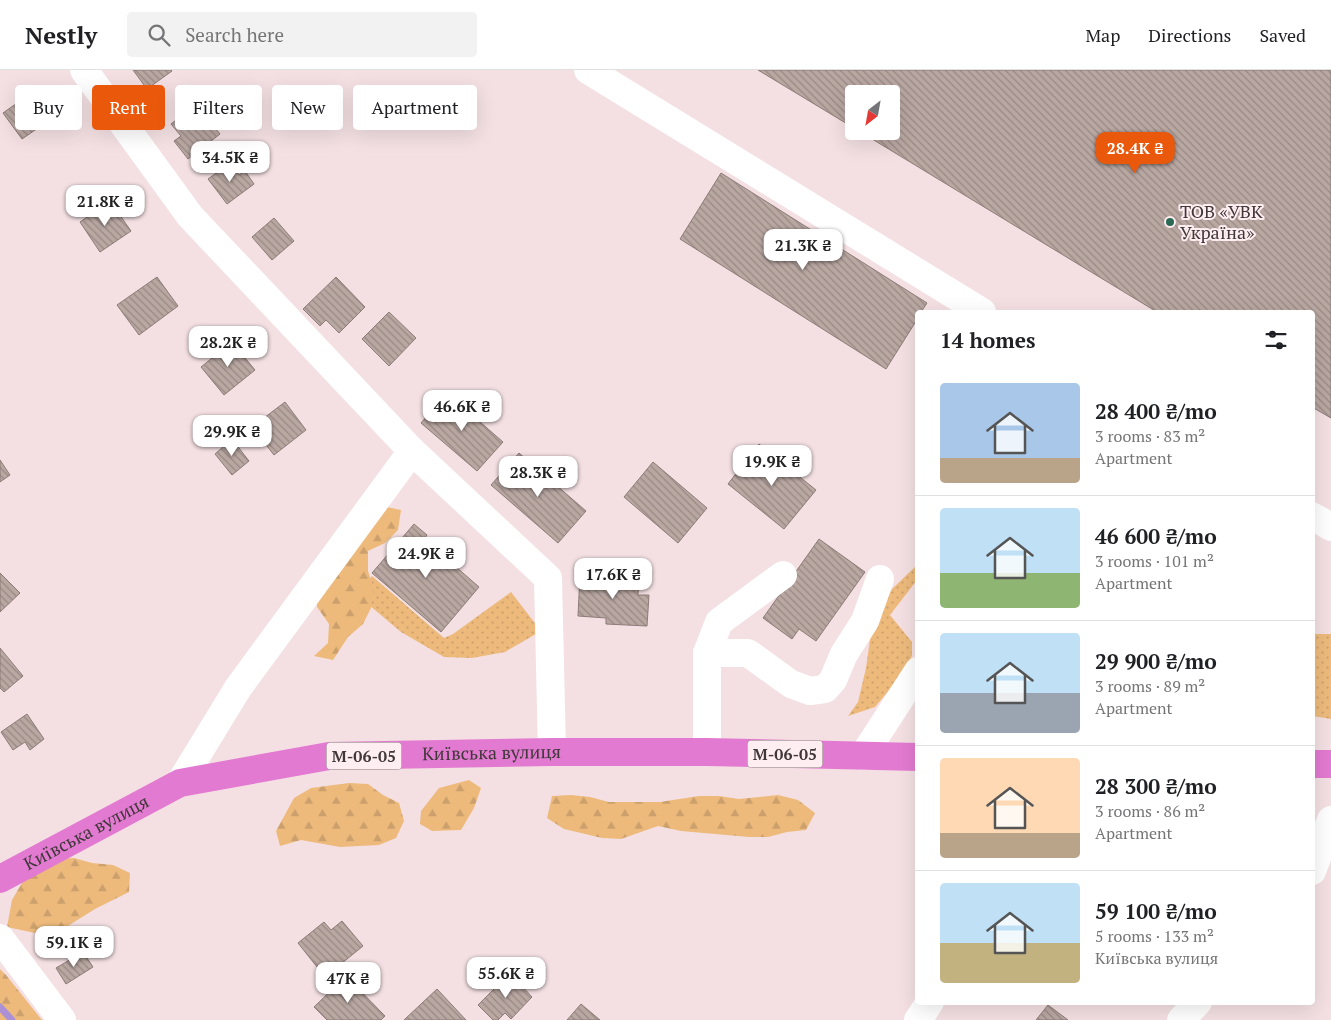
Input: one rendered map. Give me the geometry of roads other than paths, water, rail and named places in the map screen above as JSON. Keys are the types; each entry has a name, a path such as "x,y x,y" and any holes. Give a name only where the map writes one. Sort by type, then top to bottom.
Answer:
{"highway":[{"name":"Київська вулиця","path":"0,879 180,783 329,756 552,752 707,752 915,757"},
{"path":"1315,764 1331,764"}],"street":[{"path":"84,70 190,216 412,451 548,578 552,752"},
{"path":"588,70 979,310"},
{"path":"180,783 238,688 412,451"},
{"path":"1315,518 1331,527"},
{"path":"707,752 707,653 719,622 783,575"},
{"path":"707,653 748,653 791,684 810,691 825,689 833,680 844,654 865,621 880,579"},
{"path":"863,756 915,676"},
{"path":"1315,863 1331,820"},
{"path":"0,938 62,1020"},
{"path":"918,1020 928,1005"},
{"path":"1181,1020 1195,1005"}],"waterway":[{"path":"0,1007 12,1020"}],"place":[{"name":"ТОВ «УВК Україна»","path":"1170,222"}]}
